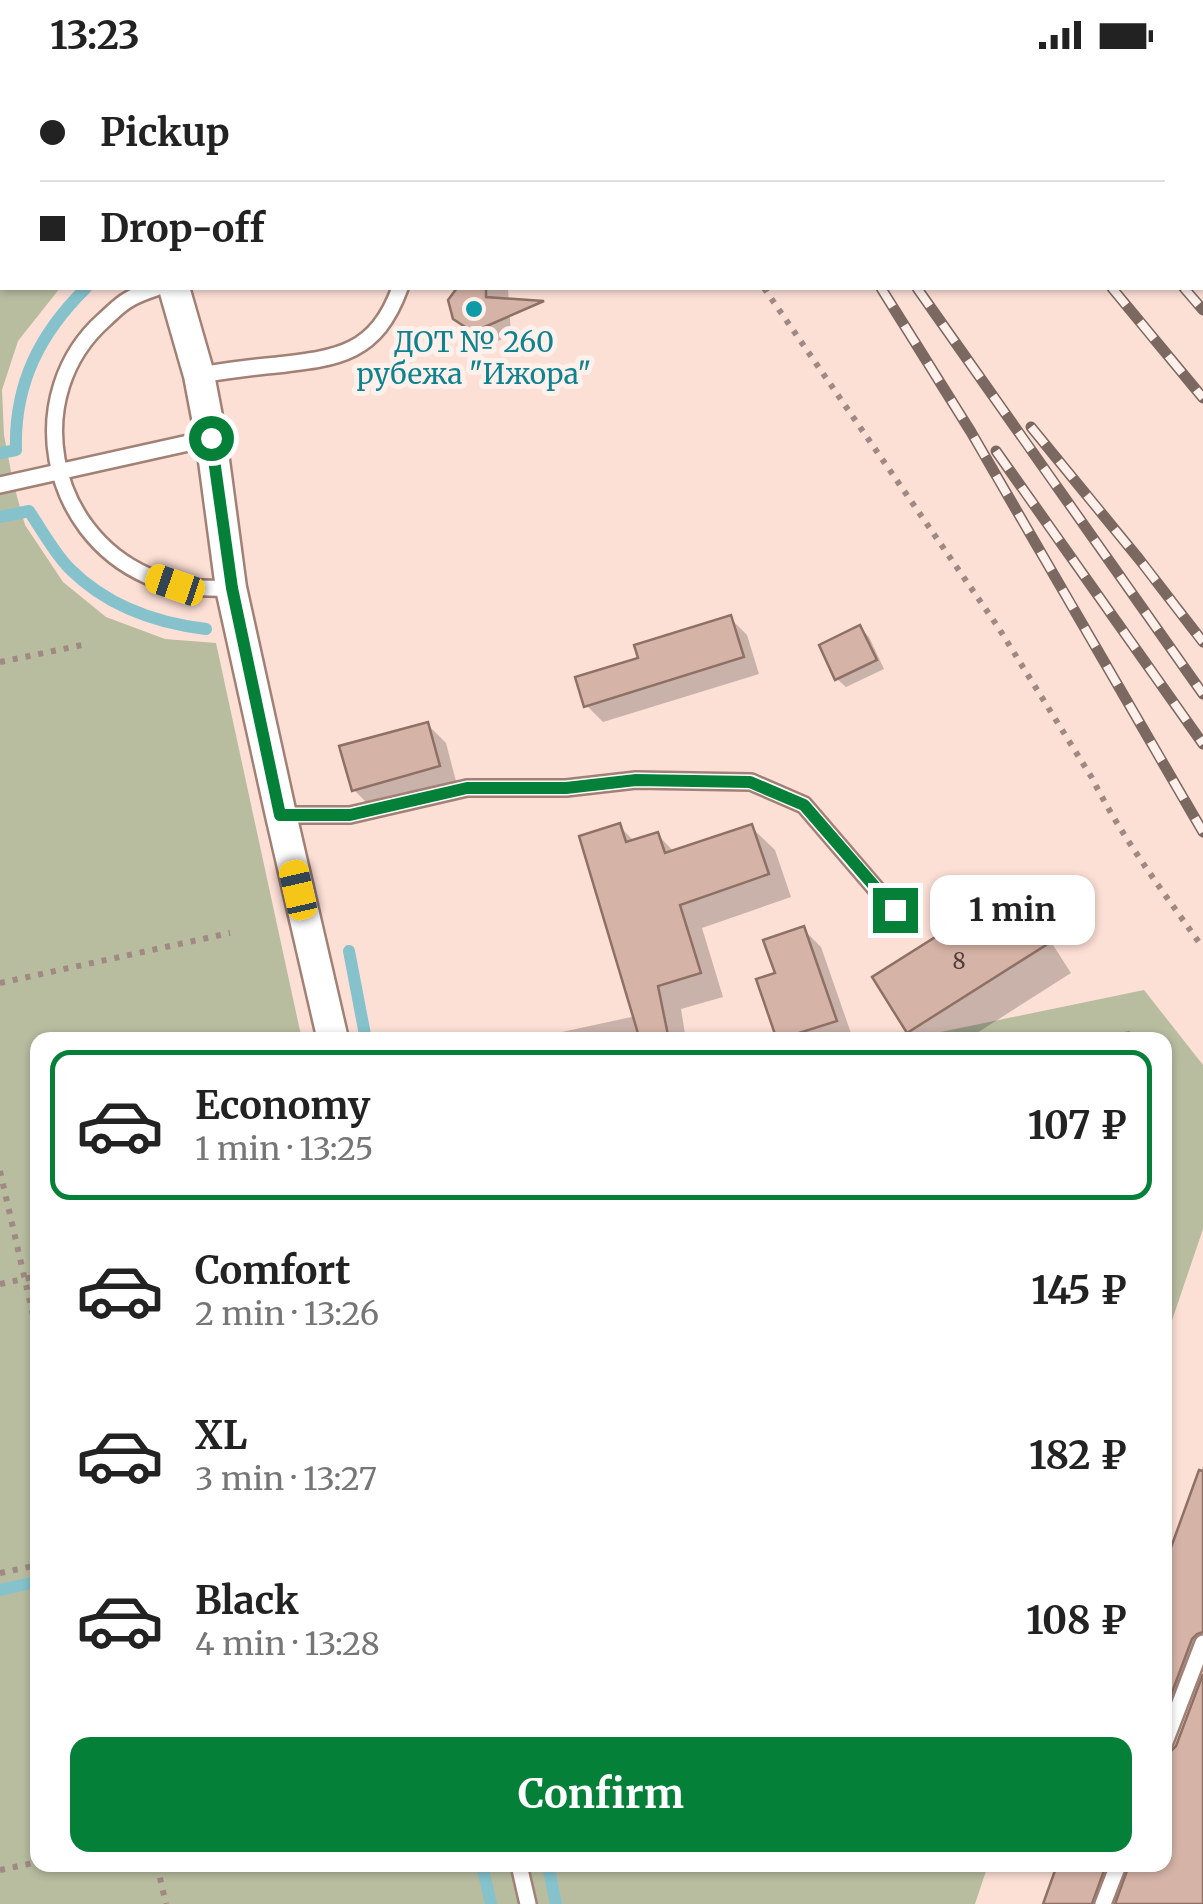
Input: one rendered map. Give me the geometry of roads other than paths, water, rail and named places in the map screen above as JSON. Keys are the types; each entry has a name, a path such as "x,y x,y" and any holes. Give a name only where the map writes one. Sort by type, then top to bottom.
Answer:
{"street":[{"path":"175,290 199,375 232,588 331,1032"}],"lane":[{"path":"151,290 126,300 90,333 64,375 54,423 58,472 82,523 123,562 175,585 232,588"},
{"path":"199,375 319,361 353,350 381,326 399,290"},
{"path":"0,485 211,438"},
{"path":"280,815 350,815 467,788 566,788 636,780 750,782 804,805 895,910"},
{"path":"1172,1724 1203,1644"},
{"path":"521,1872 528,1904"},
{"path":"1103,1904 1115,1872"}],"waterway":[{"path":"0,453 16,450 20,403 33,361 55,323 84,290"},
{"path":"0,517 29,511 70,569 116,603 151,617 206,629"},
{"path":"349,951 364,1032"},
{"path":"0,1590 30,1583"},
{"path":"484,1872 491,1904"},
{"path":"549,1872 556,1904"}],"railway":[{"path":"882,290 971,432 1203,832"},
{"path":"918,290 1203,694"},
{"path":"1114,290 1203,398"},
{"path":"1186,290 1203,310"},
{"path":"1031,427 1203,642"},
{"path":"996,451 1203,744"}],"place":[{"name":"ДОТ № 260 рубежа \"Ижора\"","path":"474,309"}]}
